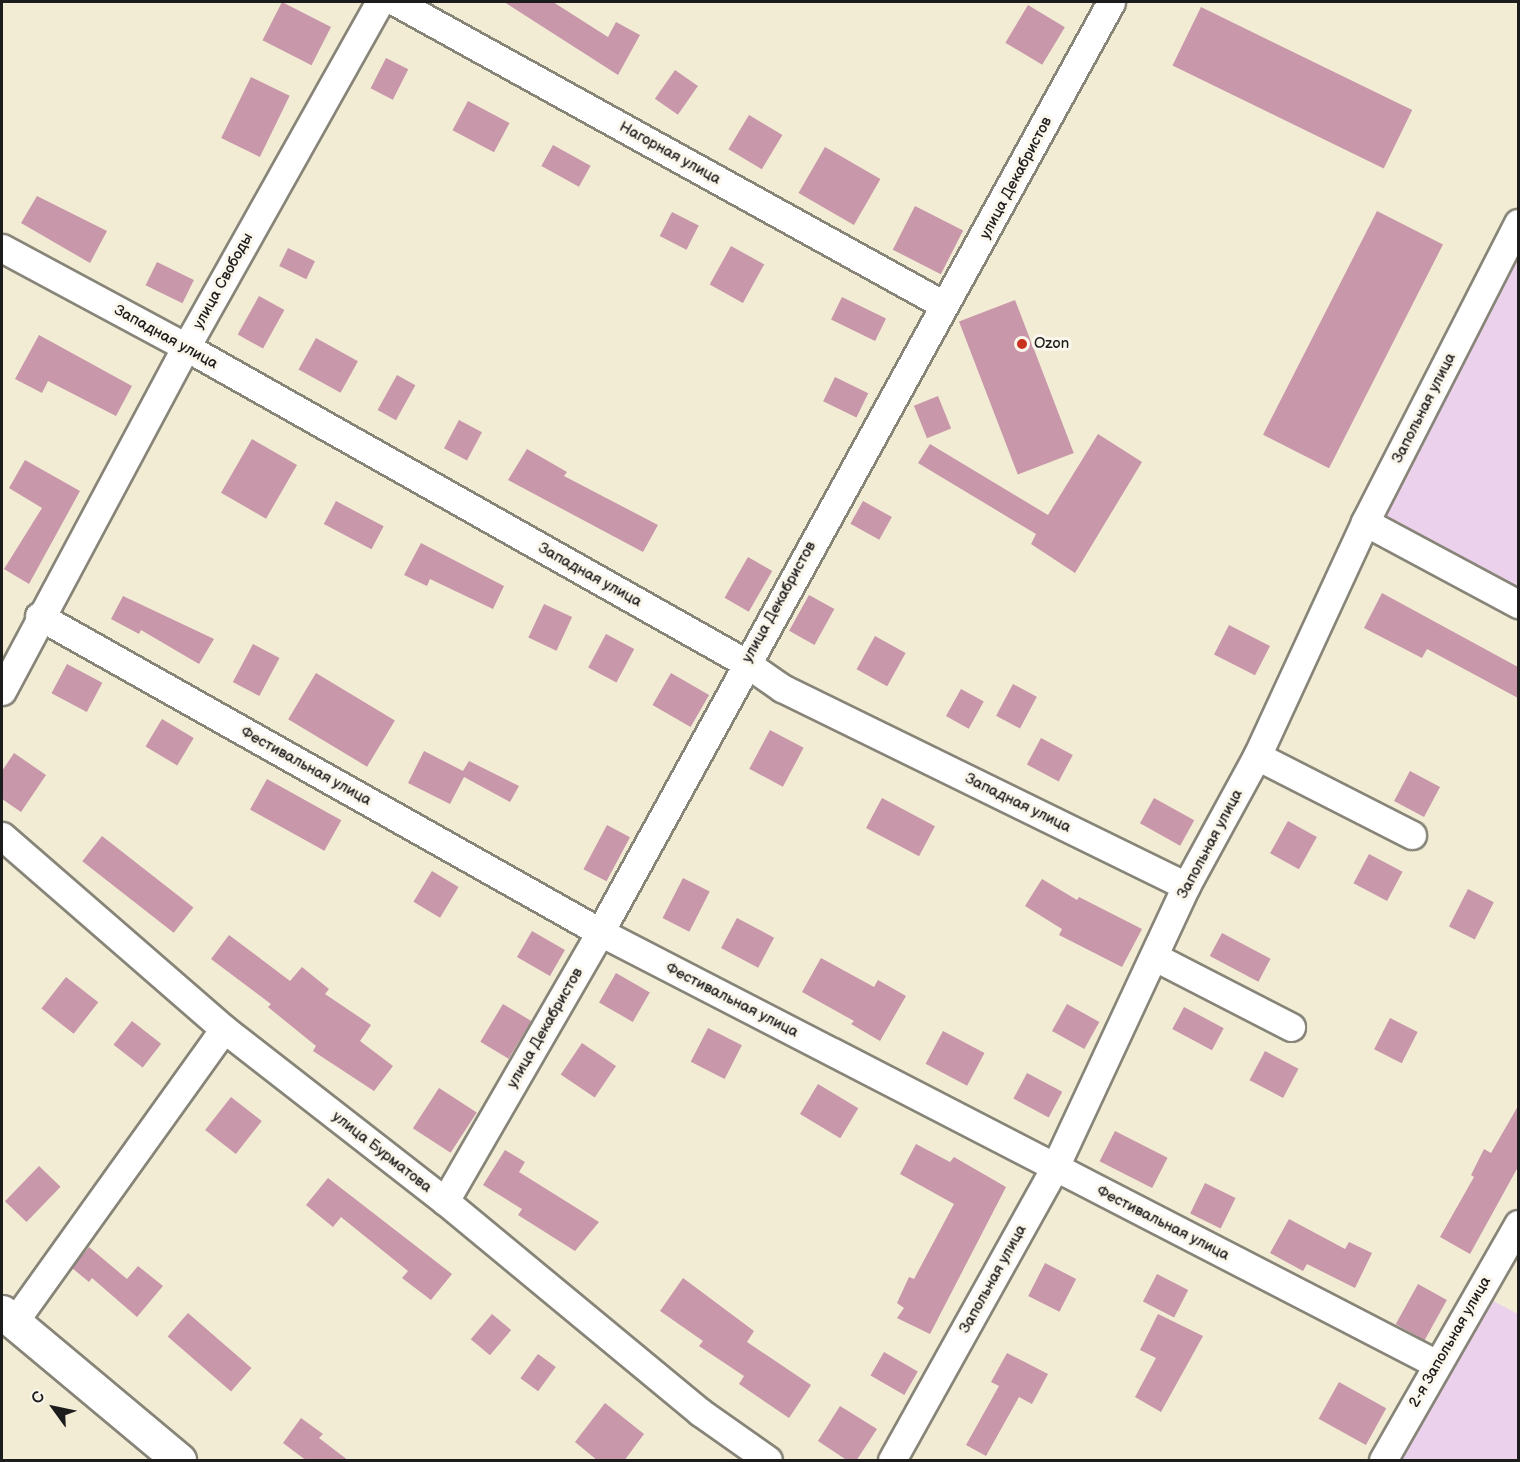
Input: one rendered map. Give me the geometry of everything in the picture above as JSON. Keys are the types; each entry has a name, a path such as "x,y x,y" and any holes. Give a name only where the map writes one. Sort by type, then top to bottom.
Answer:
{"main road":[{"path":"8,1317 179,1461"}],"street":[{"name":"улица Свободы","path":"2,691 39,616 186,347 380,2"},
{"name":"Нагорная улица","path":"396,2 944,305"},
{"name":"улица Декабристов","path":"445,1201 600,932 1111,2"},
{"name":"Запольная улица","path":"892,1461 1055,1167 1155,957 1186,886 1257,756 1365,522 1518,223"},
{"name":"Западная улица","path":"2,248 186,347 746,663 782,688 1186,886"},
{"path":"1365,522 1518,604"},
{"name":"Фестивальная улица","path":"39,616 600,932 1435,1363"},
{"path":"1257,756 1412,835"},
{"name":"улица Бурматова","path":"2,836 224,1029 445,1201 700,1412 768,1461"},
{"path":"1155,957 1291,1027"},
{"path":"8,1317 224,1029"},
{"name":"2-я Запольная улица","path":"1383,1461 1435,1363 1518,1224"}],"shaded area":[{"path":"1518,225 1518,598 1367,518"},
{"path":"1474,1291 1518,1314 1518,1460 1387,1460"}],"building":[{"path":"282,2 331,27 311,65 262,40"},
{"path":"504,2 553,2 608,37 616,22 640,35 618,75"},
{"path":"1028,5 1065,27 1042,65 1005,43"},
{"path":"1201,7 1412,110 1384,168 1173,65"},
{"path":"386,58 408,69 393,100 371,88"},
{"path":"675,70 698,86 678,115 655,99"},
{"path":"251,77 290,96 260,157 221,138"},
{"path":"468,101 509,123 494,152 453,130"},
{"path":"749,115 782,135 762,169 728,149"},
{"path":"553,145 591,166 579,187 541,166"},
{"path":"825,147 880,179 854,225 798,193"},
{"path":"37,196 107,231 90,263 21,223"},
{"path":"915,206 963,231 941,274 893,250"},
{"path":"1377,211 1443,245 1329,468 1263,435"},
{"path":"672,212 699,226 686,250 660,236"},
{"path":"731,246 764,264 743,303 710,284"},
{"path":"288,248 315,261 306,279 279,266"},
{"path":"157,262 194,280 182,303 146,285"},
{"path":"259,296 284,310 263,349 238,334"},
{"path":"842,297 886,318 875,341 831,319"},
{"path":"1015,300 1074,453 1018,475 959,322"},
{"path":"39,335 132,386 116,416 48,381 42,393 15,379"},
{"path":"316,338 358,361 341,393 299,369"},
{"path":"397,375 415,385 396,420 378,410"},
{"path":"835,377 868,393 856,417 823,401"},
{"path":"938,396 951,428 927,438 914,406"},
{"path":"459,420 482,432 467,460 444,448"},
{"path":"1098,434 1142,462 1075,573 1031,544 1036,534 918,463 930,444 1048,515"},
{"path":"252,439 297,465 266,519 221,493"},
{"path":"527,449 567,472 564,476 658,525 643,552 508,480"},
{"path":"25,460 80,491 29,584 4,569 42,508 9,488"},
{"path":"336,501 384,526 371,549 324,524"},
{"path":"863,501 892,517 879,540 850,524"},
{"path":"421,543 504,586 493,609 430,579 427,586 404,575"},
{"path":"748,557 772,571 749,612 724,598"},
{"path":"1382,593 1518,667 1518,698 1427,649 1422,658 1364,628"},
{"path":"809,595 834,609 814,645 789,631"},
{"path":"123,596 214,639 199,664 141,630 139,634 111,619"},
{"path":"544,604 572,617 556,651 528,638"},
{"path":"1229,625 1270,646 1255,675 1214,654"},
{"path":"606,634 634,649 616,683 588,668"},
{"path":"875,636 906,653 887,686 857,669"},
{"path":"253,644 279,658 259,696 233,682"},
{"path":"67,664 102,683 87,712 52,693"},
{"path":"316,673 395,720 367,767 288,719"},
{"path":"671,673 709,695 691,727 652,705"},
{"path":"1013,684 1037,697 1020,728 996,716"},
{"path":"961,689 984,702 969,729 946,716"},
{"path":"162,719 194,738 177,765 146,746"},
{"path":"770,730 804,748 783,787 749,769"},
{"path":"1041,738 1073,755 1059,781 1027,764"},
{"path":"424,751 463,771 469,761 519,786 510,802 464,777 450,804 408,783"},
{"path":"14,753 46,775 21,812 2,799 2,771"},
{"path":"1410,771 1440,787 1424,817 1394,801"},
{"path":"267,779 341,820 324,851 250,810"},
{"path":"882,798 935,826 919,856 866,828"},
{"path":"1154,798 1194,820 1180,846 1140,823"},
{"path":"1288,821 1317,837 1299,869 1270,853"},
{"path":"607,825 630,837 606,881 584,869"},
{"path":"102,836 193,907 174,933 82,861"},
{"path":"1369,854 1403,872 1387,901 1354,883"},
{"path":"432,871 459,887 440,918 413,902"},
{"path":"683,878 710,892 689,932 663,918"},
{"path":"1042,879 1077,900 1079,897 1142,929 1122,967 1059,935 1062,929 1025,906"},
{"path":"1468,889 1494,902 1475,940 1449,926"},
{"path":"737,918 774,938 758,968 721,948"},
{"path":"532,931 565,950 550,976 517,957"},
{"path":"1222,933 1271,959 1258,982 1210,956"},
{"path":"229,935 290,981 302,967 329,989 325,994 371,1025 360,1041 393,1066 374,1091 313,1051 316,1046 268,1007 271,1004 211,959"},
{"path":"821,958 874,987 878,980 906,996 880,1041 851,1024 854,1021 802,992"},
{"path":"616,973 650,992 633,1022 599,1002"},
{"path":"66,977 98,1002 74,1034 41,1009"},
{"path":"503,1004 531,1021 509,1059 480,1042"},
{"path":"1067,1004 1099,1022 1084,1049 1052,1031"},
{"path":"1184,1007 1224,1028 1212,1050 1172,1029"},
{"path":"1390,1018 1418,1032 1402,1063 1374,1049"},
{"path":"132,1021 161,1044 143,1067 114,1045"},
{"path":"708,1028 742,1045 725,1079 691,1062"},
{"path":"943,1031 984,1053 967,1086 926,1064"},
{"path":"582,1043 616,1066 595,1097 561,1075"},
{"path":"1265,1051 1299,1069 1283,1098 1250,1080"},
{"path":"1027,1073 1062,1092 1049,1117 1013,1099"},
{"path":"818,1084 858,1108 840,1138 800,1114"},
{"path":"439,1088 477,1113 451,1153 413,1128"},
{"path":"231,1097 262,1121 236,1154 205,1130"},
{"path":"1518,1106 1518,1167 1470,1254 1440,1237 1474,1177 1471,1175 1484,1149 1491,1153"},
{"path":"1115,1131 1168,1158 1152,1188 1100,1161"},
{"path":"916,1144 950,1162 954,1157 1006,1187 930,1334 897,1318 904,1308 897,1303 909,1277 914,1279 954,1204 900,1174"},
{"path":"505,1150 525,1162 519,1172 599,1222 575,1251 518,1215 522,1209 483,1185"},
{"path":"39,1166 61,1187 27,1222 5,1201"},
{"path":"328,1178 452,1274 431,1300 402,1278 408,1271 341,1217 333,1227 306,1205"},
{"path":"1205,1183 1236,1198 1221,1228 1190,1214"},
{"path":"1289,1219 1345,1249 1349,1242 1372,1253 1355,1288 1307,1264 1303,1271 1270,1253"},
{"path":"89,1247 127,1279 138,1266 163,1286 137,1317 92,1278 89,1282 72,1268"},
{"path":"1045,1263 1076,1279 1059,1312 1028,1296"},
{"path":"1157,1274 1188,1290 1174,1318 1143,1302"},
{"path":"683,1278 754,1331 747,1342 811,1385 789,1418 739,1384 744,1376 699,1346 703,1341 660,1311"},
{"path":"1418,1284 1447,1300 1425,1340 1396,1324"},
{"path":"188,1313 251,1368 231,1392 168,1336"},
{"path":"492,1314 511,1330 490,1355 471,1339"},
{"path":"1158,1314 1203,1336 1161,1412 1135,1397 1156,1358 1140,1350"},
{"path":"884,1352 918,1372 904,1395 870,1375"},
{"path":"1007,1353 1048,1374 1032,1404 1019,1397 986,1456 966,1445 999,1386 991,1382"},
{"path":"538,1354 556,1367 538,1391 520,1378"},
{"path":"1339,1382 1386,1408 1366,1445 1319,1419"},
{"path":"605,1403 644,1434 624,1461 598,1461 575,1442"},
{"path":"840,1406 877,1429 856,1461 848,1461 818,1441"},
{"path":"301,1418 323,1434 319,1438 349,1461 307,1461 283,1443"}],"place":[{"name":"Ozon","path":"1022,344"}]}
